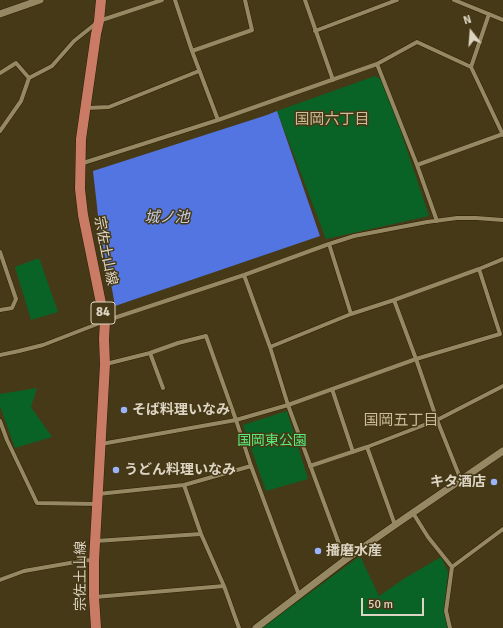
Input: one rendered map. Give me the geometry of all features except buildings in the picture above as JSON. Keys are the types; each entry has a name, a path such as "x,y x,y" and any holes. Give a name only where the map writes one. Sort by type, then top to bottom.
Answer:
{"main road":[{"name":"宗佐土山線","path":"96,628 94,561 105,364 105,321 102,313 83,215 80,189 80,164 101,0"}],"street":[{"path":"0,14 40,0"},
{"path":"0,131 21,101 29,78 52,66 74,41 99,21 162,0"},
{"path":"176,0 192,51 218,120"},
{"path":"192,51 252,30 246,0"},
{"path":"305,0 333,80"},
{"path":"315,31 397,0"},
{"path":"454,0 503,20"},
{"path":"470,67 489,14"},
{"path":"80,164 218,120 333,80 377,64 417,42 470,67 503,134 417,165"},
{"path":"0,73 16,63 29,78"},
{"path":"377,64 417,165 437,221"},
{"path":"86,108 109,107 199,70"},
{"path":"0,355 43,345 105,321 244,275 354,236 457,218 503,220"},
{"path":"328,244 351,314"},
{"path":"0,252 16,299 12,308 0,310"},
{"path":"270,346 351,314 394,300 503,259"},
{"path":"101,444 236,420 288,405 416,359 500,334 479,269"},
{"path":"244,275 270,346 288,405 345,560"},
{"path":"394,300 437,420 461,480"},
{"path":"105,364 150,353 178,343 206,336 251,466 299,595"},
{"path":"150,353 163,388"},
{"path":"310,466 367,447 437,420 503,386"},
{"path":"332,390 353,452"},
{"path":"0,421 7,440 37,503 98,499 184,485 251,466"},
{"path":"367,447 395,525"},
{"path":"256,628 345,560 503,451"},
{"path":"184,485 201,534 224,586 239,628"},
{"path":"413,513 428,537 452,567"},
{"path":"450,628 446,611 452,567 503,529"},
{"path":"95,541 201,534"},
{"path":"0,580 24,571 87,560 94,561"},
{"path":"94,598 224,586"}],"green space":[{"path":"375,76 384,81 429,216 326,239 277,111"},
{"path":"39,258 58,312 31,320 15,267"},
{"path":"37,388 31,407 52,437 15,448 0,406 0,394"},
{"name":"国岡東公園","path":"287,411 308,479 266,491 243,425"},
{"path":"360,556 379,596 405,578 441,557 448,572 444,610 448,628 262,628"}],"water":[{"name":"城ノ池","path":"277,111 320,236 115,306 100,233 93,171"}],"place":[{"name":"そば料理いなみ","path":"124,410"},
{"name":"うどん料理いなみ","path":"116,470"},
{"name":"キタ酒店","path":"494,482"},
{"name":"播磨水産","path":"318,551"}],"district":[{"name":"国岡六丁目","path":"332,120"},
{"name":"国岡五丁目","path":"401,421"}]}
